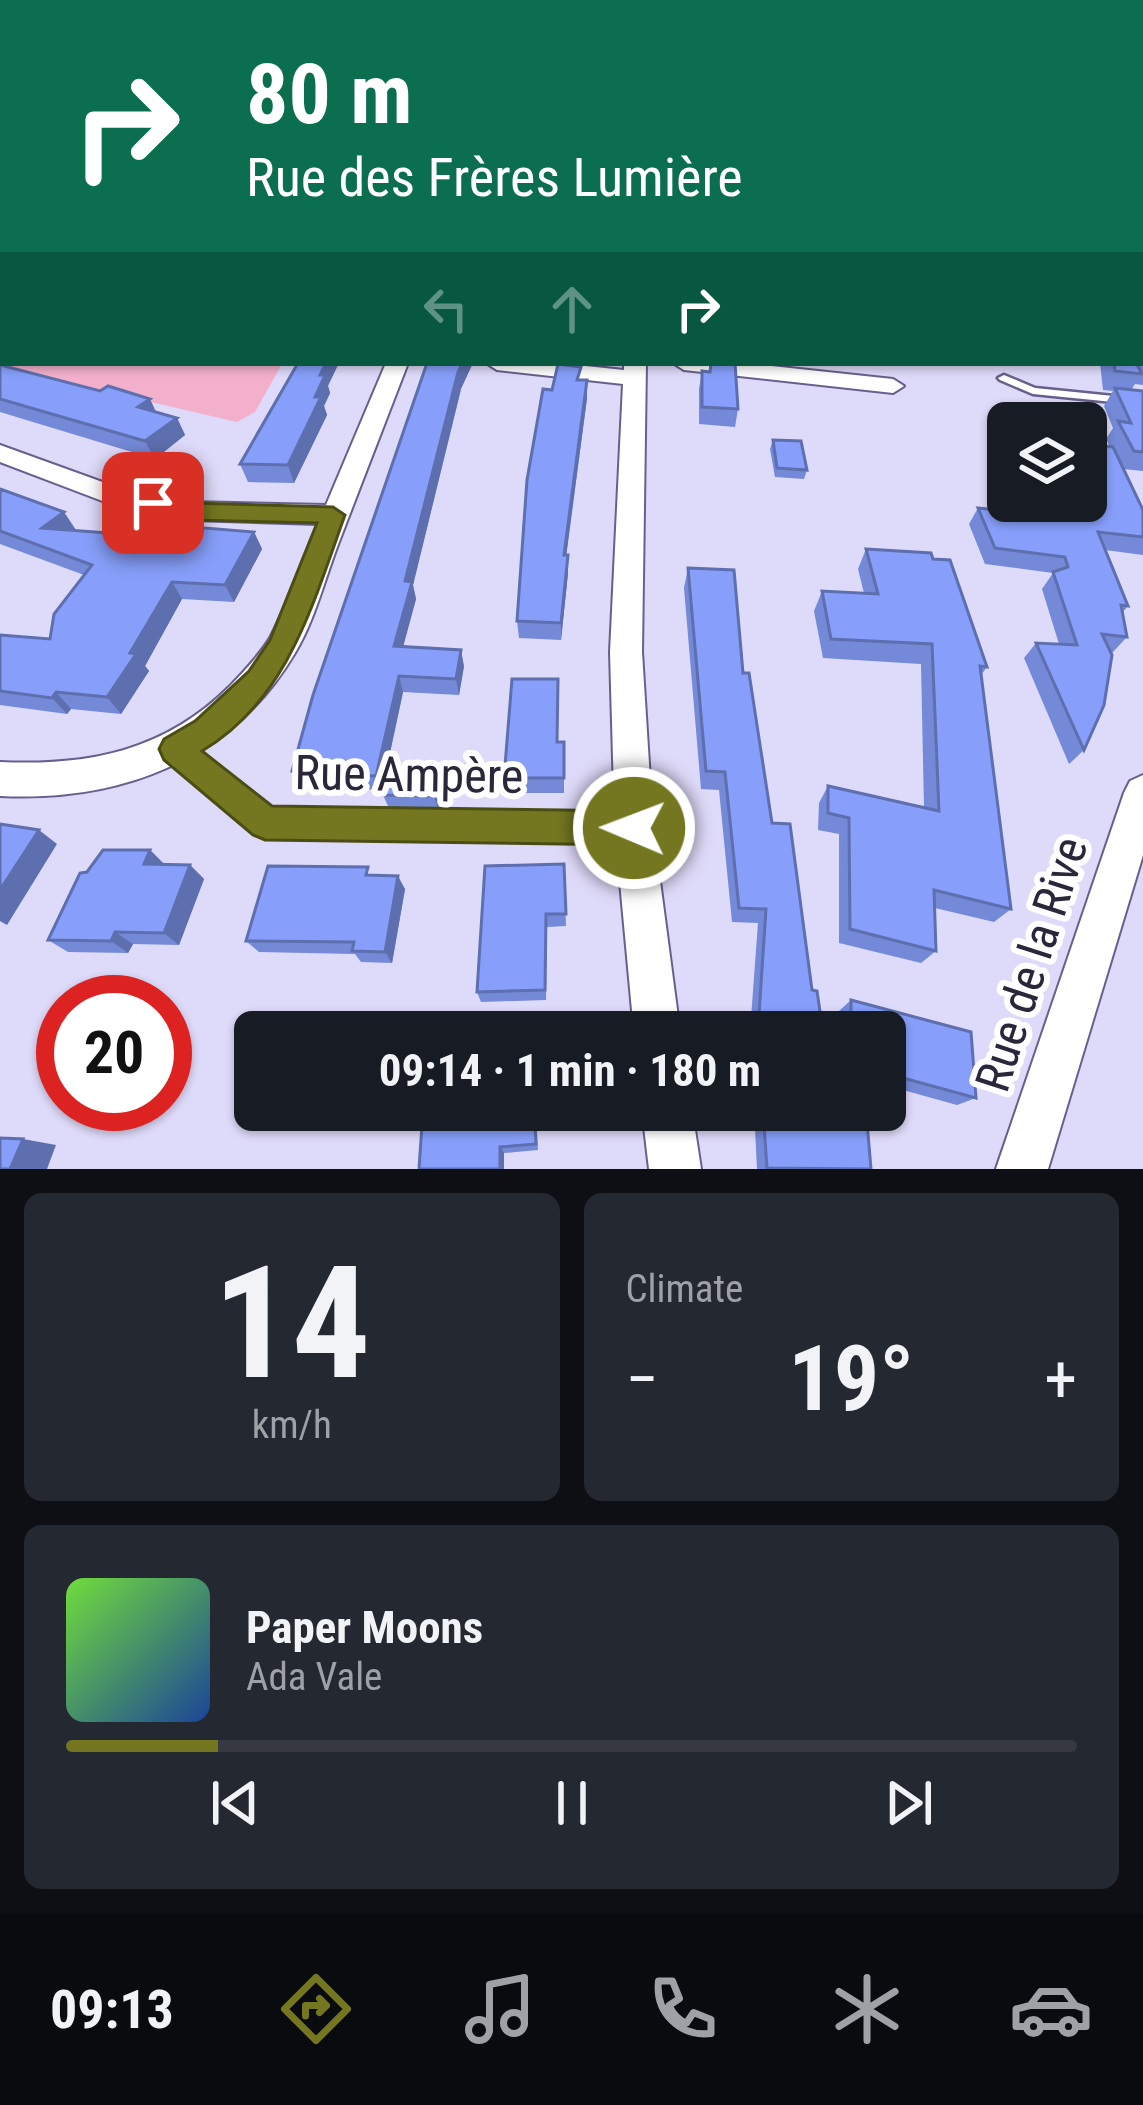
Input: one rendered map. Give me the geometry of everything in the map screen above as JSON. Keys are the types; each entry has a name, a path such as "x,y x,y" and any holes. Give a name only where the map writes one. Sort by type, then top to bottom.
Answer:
{"street":[{"path":"0,778 41,783 94,779 176,749 207,731 260,680 283,645 396,366"},
{"path":"548,366 634,371 626,652 634,828 655,1011"},
{"path":"712,366 892,386"},
{"path":"0,453 114,496 191,512 333,515"},
{"name":"Rue de la Rive","path":"1022,1169 1135,849 1143,793"},
{"path":"670,1131 675,1169"}],"lane":[{"path":"1004,377 1033,391 1143,402"},
{"name":"Rue Ampère","path":"176,749 265,823 634,828"}],"shaded area":[{"path":"281,366 255,412 237,422 0,367"}],"building":[{"path":"0,366 4,366 100,391 108,386 150,399 138,407 177,418 145,441 0,399"},
{"path":"296,366 324,366 315,397 321,397 288,465 240,464"},
{"path":"426,366 461,366 405,581 412,582 394,646 461,650 456,679 399,676 376,776 292,771 313,695"},
{"path":"558,366 581,367 577,380 587,380 564,555 568,555 561,623 517,621 527,480 543,389 552,390"},
{"path":"711,366 735,366 738,409 702,407 702,371 710,372"},
{"path":"1114,366 1138,366 1142,374 1115,371"},
{"path":"1115,388 1143,391 1143,452 1134,451 1118,421 1131,423"},
{"path":"773,440 801,441 807,470 777,468"},
{"path":"1107,446 1113,447 1143,510 1143,537 1098,532 1128,606 1121,605 1127,637 1102,634 1112,655 1104,705 1084,750 1036,643 1077,645 1053,572 1068,567 1065,557 995,548 978,508 987,509 987,522 1107,522"},
{"path":"0,489 64,512 42,528 187,539 193,527 254,532 225,585 172,582 130,653 136,654 107,697 56,692 52,698 0,691 0,635 50,639 54,614 92,565 0,531"},
{"path":"866,549 931,553 933,559 950,560 987,667 980,666 1011,909 934,890 936,951 850,929 849,818 828,813 828,786 939,811 932,644 831,639 822,591 878,594"},
{"path":"688,568 734,570 743,673 749,673 772,823 790,824 812,990 817,991 820,1011 759,1011 766,909 739,908 725,772 706,771"},
{"path":"512,679 558,679 557,742 564,742 564,778 504,778"},
{"path":"390,766 439,768 434,796 383,795"},
{"path":"0,824 39,830 0,890"},
{"path":"103,850 150,850 144,864 190,865 164,933 115,932 111,941 48,940 80,873 87,872"},
{"path":"564,864 566,914 546,914 545,990 477,992 485,866"},
{"path":"268,866 368,867 366,875 398,876 385,952 352,951 354,942 246,941"},
{"path":"851,1000 892,1011 851,1011"},
{"path":"906,1015 971,1032 976,1098 906,1079"},
{"path":"422,1131 535,1131 536,1144 500,1147 500,1169 419,1169"},
{"path":"764,1131 868,1131 871,1169 767,1168"},
{"path":"0,1138 23,1139 10,1169 0,1169"}],"route":[{"path":"153,503 191,512 333,515 283,645 260,680 207,731 176,749 265,823 634,828"}]}
